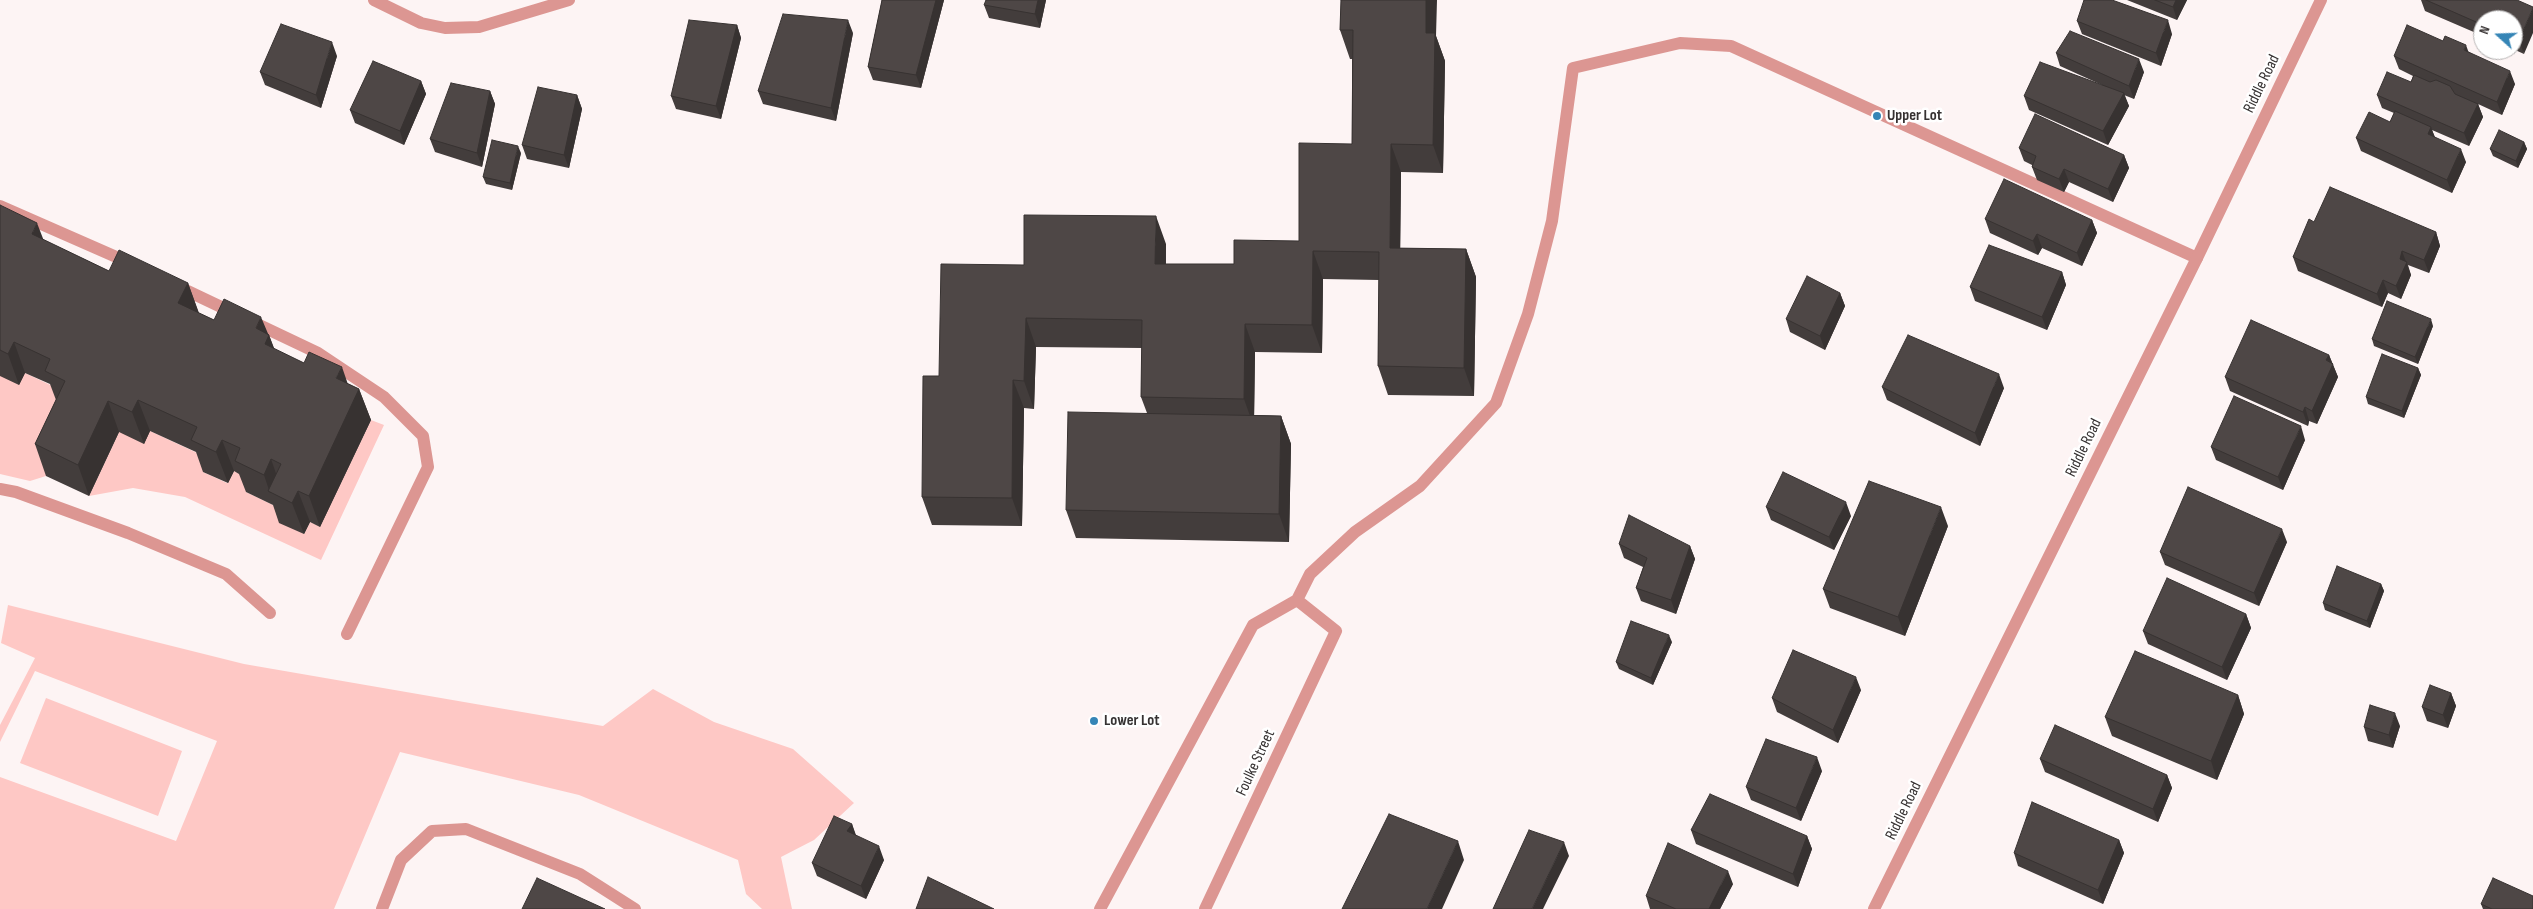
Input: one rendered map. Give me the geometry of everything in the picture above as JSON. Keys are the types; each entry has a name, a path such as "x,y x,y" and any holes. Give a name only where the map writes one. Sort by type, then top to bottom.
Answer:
{"street":[{"path":"374,0 421,23 445,28 479,27 569,0"},
{"name":"Riddle Road","path":"1874,909 2197,258 2321,0"},
{"path":"1100,909 1253,626 1297,600 1310,574 1355,532 1420,486 1496,403 1528,314 1552,221 1573,68 1680,43 1731,46 2197,258"},
{"path":"0,206 143,269"},
{"path":"170,282 318,353 384,397 423,436 428,467 347,634"},
{"path":"0,489 16,492 128,533 226,574 270,613"},
{"name":"Foulke Street","path":"1205,909 1336,631 1297,600"},
{"path":"382,909 401,860 413,848 432,830 466,829 580,874 635,909"}],"shaded area":[{"path":"25,373 61,390 76,412 46,476 30,481 0,474 0,376"},
{"path":"371,420 384,425 321,560 185,497 133,488 89,496 119,432 150,431 208,458 203,472 227,483 234,471 252,480 246,492 275,506 304,534 310,522 320,526"},
{"path":"8,605 244,664 603,726 653,689 714,722 793,749 854,803 814,840 781,857 792,909 762,909 746,894 738,860 579,795 400,752 334,909 0,909 0,777 176,841 217,741 35,671 0,742 0,725 35,658 1,643"},
{"path":"46,698 182,751 158,816 20,763"}],"building":[{"path":"882,0 936,0 916,75 868,67"},
{"path":"986,0 1038,0 1035,14 984,5"},
{"path":"1341,0 1426,0 1426,33 1435,33 1433,145 1391,144 1390,248 1466,249 1464,368 1378,366 1379,252 1313,251 1312,325 1245,324 1244,399 1141,397 1142,320 1026,318 1024,381 1013,380 1012,498 922,497 923,376 939,376 941,264 1024,265 1024,215 1156,216 1155,264 1234,264 1234,240 1299,241 1299,143 1352,144 1353,30 1340,30"},
{"path":"2084,0 2112,0 2168,20 2156,53 2077,21"},
{"path":"2155,0 2176,0 2173,7"},
{"path":"2426,0 2517,0 2533,7 2523,31 2523,10 2473,10 2473,21"},
{"path":"783,14 848,20 831,108 758,91"},
{"path":"689,20 737,25 716,106 671,96"},
{"path":"281,24 332,42 316,95 260,72"},
{"path":"2407,25 2443,41 2445,36 2466,45 2464,50 2473,54 2473,60 2486,60 2510,71 2497,102 2394,56"},
{"path":"2070,31 2139,59 2129,86 2056,53"},
{"path":"373,61 421,81 400,131 350,110"},
{"path":"2040,62 2124,93 2103,131 2024,96"},
{"path":"2387,72 2411,82 2414,75 2430,82 2436,80 2450,86 2455,94 2478,104 2464,133 2377,95"},
{"path":"451,83 490,91 477,153 430,139"},
{"path":"538,87 577,95 564,155 522,145"},
{"path":"2395,111 2431,127 2428,134 2461,149 2447,180 2356,138 2369,112 2390,122"},
{"path":"2035,114 2124,155 2108,189 2064,169 2059,179 2032,167 2036,156 2019,148"},
{"path":"2499,130 2524,142 2516,161 2490,149"},
{"path":"492,140 518,146 510,183 483,177"},
{"path":"2004,179 2092,220 2077,253 2037,234 2033,241 1985,219"},
{"path":"2330,187 2436,232 2424,260 2402,251 2400,259 2407,262 2396,286 2383,280 2377,294 2293,257 2309,219 2314,222"},
{"path":"0,205 37,223 32,234 109,271 119,250 188,283 178,303 214,320 224,299 261,317 256,328 269,335 265,344 304,363 309,352 342,367 336,378 359,389 309,496 298,491 292,503 268,491 281,464 271,459 264,475 235,461 240,448 222,440 216,452 191,440 197,427 138,400 132,412 108,401 78,465 35,444 65,381 45,371 50,359 14,342 8,354 0,350"},
{"path":"1989,245 2062,272 2042,317 1970,287"},
{"path":"1807,276 1840,293 1820,336 1786,319"},
{"path":"2387,301 2431,319 2415,357 2372,339"},
{"path":"2251,320 2329,355 2326,360 2333,364 2312,411 2305,407 2303,412 2225,377"},
{"path":"1908,335 1999,374 1975,433 1882,387"},
{"path":"2382,354 2418,368 2402,411 2366,397"},
{"path":"2234,396 2301,426 2278,477 2211,447"},
{"path":"1068,412 1281,416 1279,514 1066,510"},
{"path":"1783,472 1846,502 1829,537 1766,507"},
{"path":"1869,481 1941,507 1898,617 1823,589"},
{"path":"2188,487 2282,529 2254,593 2160,552"},
{"path":"1629,515 1690,546 1671,600 1636,588 1647,558 1619,544"},
{"path":"2337,566 2381,584 2367,621 2323,603"},
{"path":"2167,578 2246,614 2222,667 2143,631"},
{"path":"1631,621 1669,635 1651,678 1616,662"},
{"path":"1793,650 1856,677 1833,730 1772,698"},
{"path":"2135,651 2238,695 2211,761 2105,717"},
{"path":"2430,685 2451,693 2443,715 2422,707"},
{"path":"2370,705 2395,713 2389,735 2364,727"},
{"path":"2055,725 2167,775 2153,809 2040,759"},
{"path":"1766,739 1817,757 1796,808 1746,787"},
{"path":"1710,794 1807,836 1793,874 1691,830"},
{"path":"2032,802 2119,840 2098,890 2014,853"},
{"path":"1389,814 1458,841 1427,909 1342,909"},
{"path":"834,816 852,824 847,831 879,846 861,886 812,863"},
{"path":"1529,830 1564,842 1532,909 1493,909"},
{"path":"1668,843 1728,871 1709,909 1676,909 1646,896"},
{"path":"928,877 994,909 916,909"},
{"path":"537,878 605,909 522,909"},
{"path":"2493,878 2533,896 2533,909 2492,909 2481,904"}],"place":[{"name":"Upper Lot","path":"1877,116"},
{"name":"Lower Lot","path":"1094,721"}]}
